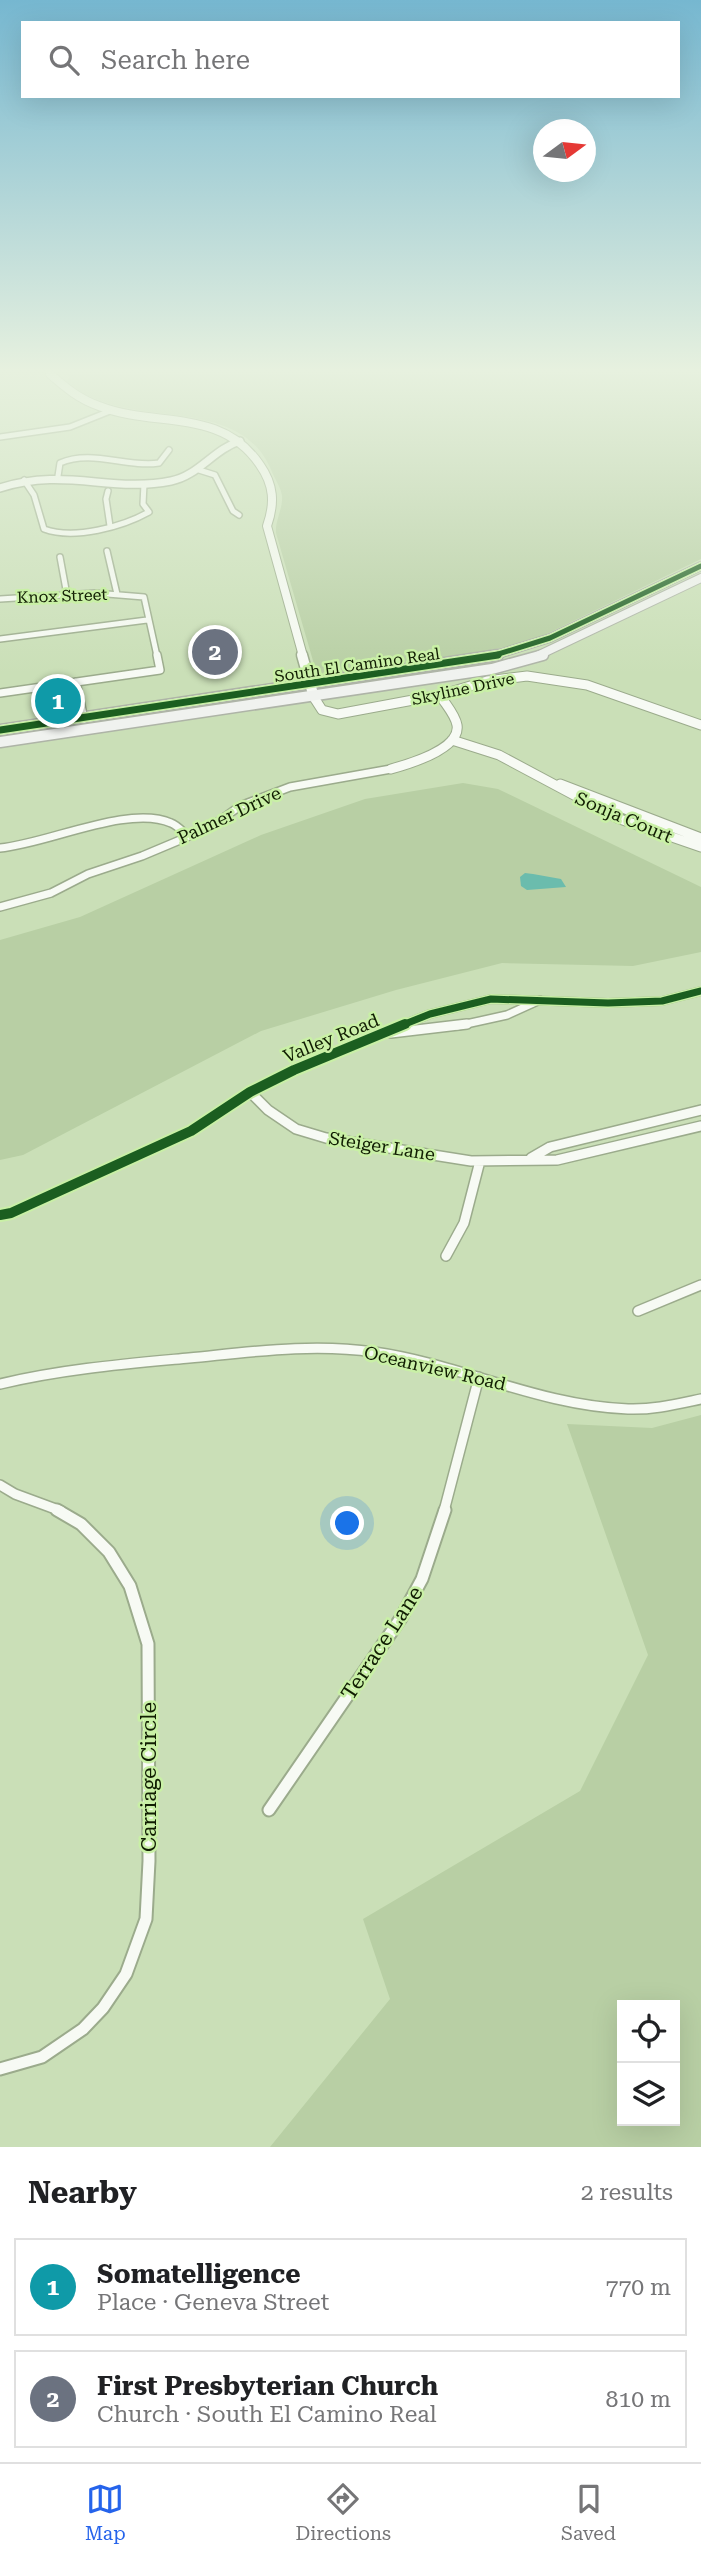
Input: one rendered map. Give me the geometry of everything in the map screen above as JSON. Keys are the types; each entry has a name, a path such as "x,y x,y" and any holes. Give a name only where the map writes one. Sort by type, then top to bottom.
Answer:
{"main road":[{"path":"266,474 273,491 273,509 267,526 311,691"},
{"name":"South El Camino Real","path":"1,742 460,664 531,646 701,566"},
{"name":"South El Camino Real","path":"0,730 474,673 520,662 562,646 701,578"},
{"path":"1,742 12,735 77,725 84,719"}],"street":[{"path":"0,488 24,480 58,476 144,484 174,481 189,474"},
{"path":"212,474 233,511 239,515"},
{"path":"24,480 34,495 44,529 56,533 110,526 149,512 143,504 144,484"},
{"path":"108,491 106,499 110,526"},
{"path":"107,551 117,594"},
{"path":"60,557 67,595"},
{"name":"Knox Street","path":"0,599 125,594 144,597 147,620"},
{"path":"0,639 147,620 160,670 0,693"},
{"name":"Skyline Drive","path":"311,691 317,708 338,714 440,695 487,681 511,677 548,678 587,685 701,725"},
{"path":"76,682 84,719"},
{"path":"440,695 457,726 457,733 452,740"},
{"name":"Palmer Drive","path":"0,907 51,893 88,874 123,864 211,827 240,806 290,787 391,769 438,752 452,740"},
{"name":"Sonja Court","path":"452,740 501,755 569,794 633,825 701,847"},
{"name":"Sonja Court","path":"550,781 701,838"},
{"path":"0,848 36,845 78,829 148,817 173,822 188,836"},
{"name":"Valley Road","path":"0,1215 11,1213 191,1131 250,1093 294,1070 430,1014 491,999 608,1003 662,1001 701,991"},
{"name":"Valley Road","path":"386,1034 488,1018 524,1009 540,1000"},
{"name":"Steiger Lane","path":"250,1093 268,1110 296,1129 326,1138 480,1161 557,1160 701,1126"},
{"name":"Steiger Lane","path":"528,1160 550,1147 701,1110"},
{"path":"446,1256 457,1243 462,1230 480,1161"},
{"path":"638,1311 701,1285"},
{"name":"Oceanview Road","path":"0,1384 54,1371 311,1346 347,1348 411,1359 580,1405 667,1408 701,1399"},
{"name":"Terrace Lane","path":"270,1810 401,1618 422,1579 438,1535 479,1377"},
{"name":"Carriage Circle","path":"0,1485 63,1512 82,1525 107,1548 130,1585 138,1605 148,1644 149,1871 146,1919 127,1974 103,2008 83,2029 42,2057 0,2069"}],"green space":[{"path":"273,474 701,474 701,559 530,642 395,669 318,678 276,533 281,493"},
{"path":"463,783 498,789 701,887 701,952 633,966 502,963 396,990 261,1031 23,1155 0,1160 0,940 80,917 261,835 365,799"},
{"path":"701,1415 701,2147 270,2147 390,1999 363,1919 580,1791 648,1655 567,1424 652,1428"}],"water":[{"path":"525,873 561,879 566,887 527,890 521,886 520,877"}],"building":[{"path":"63,691 69,712 53,714 48,694"}],"cycle path":[{"path":"0,730 487,658 550,638 701,566"},
{"path":"0,1215 11,1213 191,1131 250,1092 294,1070 430,1014 491,999 608,1003 662,1001 701,991"}],"place":[{"name":"First Presbyterian Church","path":"215,652"},
{"name":"Somatelligence","path":"58,701"}]}
